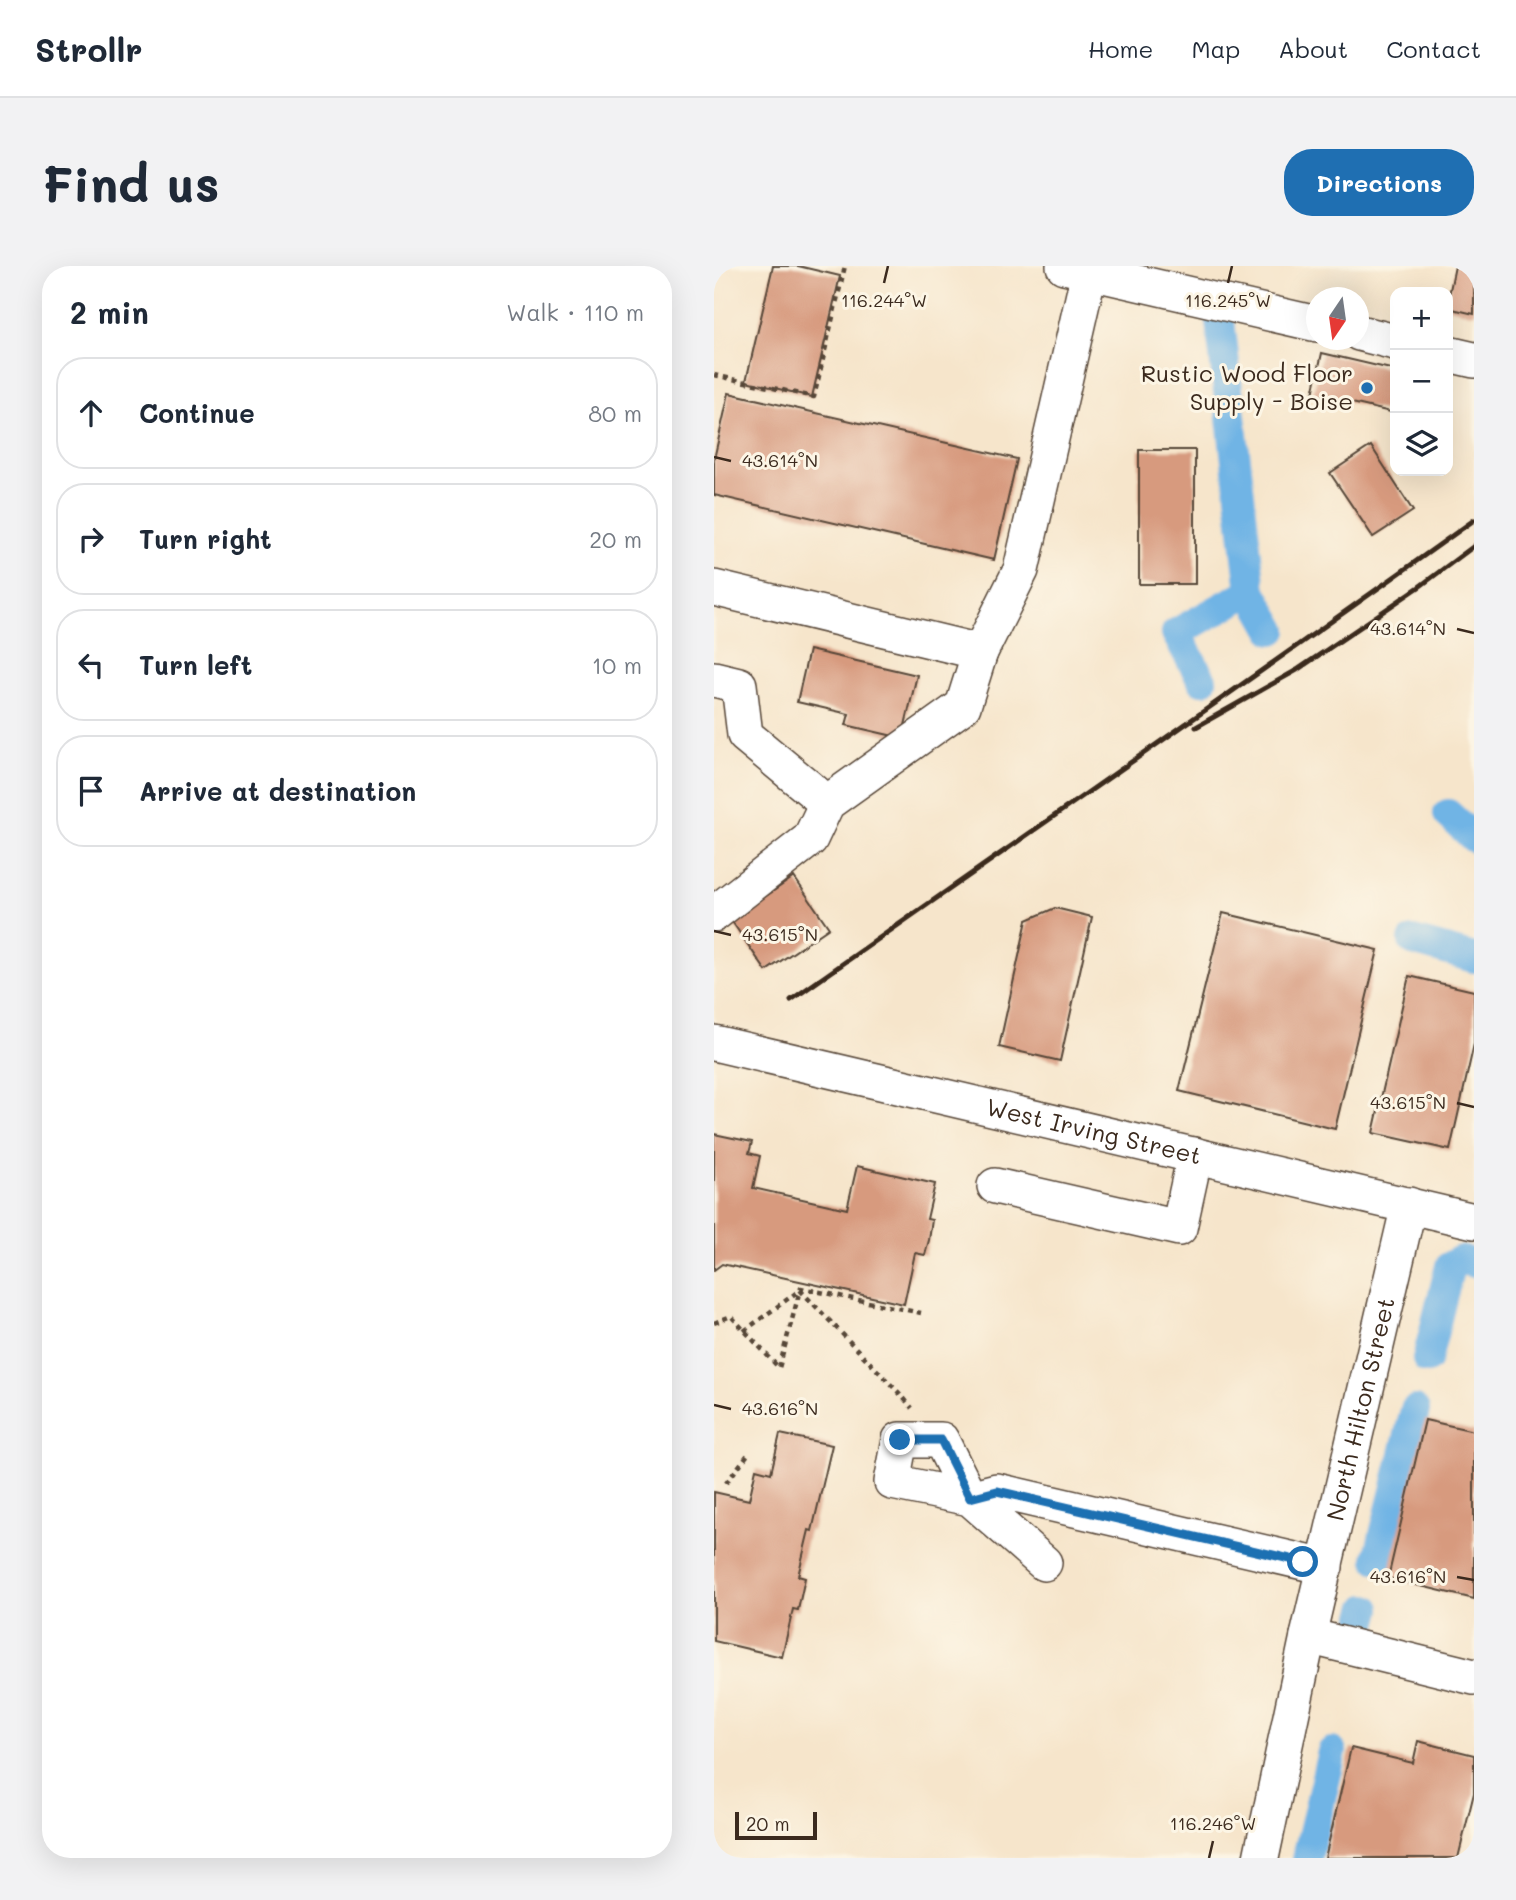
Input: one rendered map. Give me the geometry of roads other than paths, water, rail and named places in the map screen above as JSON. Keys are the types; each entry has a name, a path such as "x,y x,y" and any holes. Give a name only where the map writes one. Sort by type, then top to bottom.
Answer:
{"street":[{"path":"714,914 810,839 827,803 963,706 980,652 1021,570 1077,269 1306,321"},
{"path":"1369,336 1390,341"},
{"path":"1453,355 1474,360"},
{"path":"714,589 980,652"},
{"path":"714,679 739,685 746,735 827,803"},
{"name":"West Irving Street","path":"714,1043 1474,1220"},
{"path":"995,1186 1179,1228 1195,1156"},
{"name":"North Hilton Street","path":"1261,1858 1308,1636 1409,1205"},
{"path":"1044,1563 970,1498 997,1491 1325,1567"},
{"path":"1308,1636 1474,1677"}],"waterway":[{"path":"1220,321 1251,591 1273,630"},
{"path":"1202,680 1176,633 1251,591"},
{"path":"1448,814 1474,838"},
{"path":"1413,941 1474,958"},
{"path":"1427,1359 1450,1266 1461,1260 1474,1263"},
{"path":"1378,1559 1415,1410"},
{"path":"1362,1628 1367,1609"},
{"path":"1307,1858 1332,1752"}],"railway":[{"path":"791,1000 1474,520"},
{"path":"1196,727 1297,670 1474,546"}],"place":[{"name":"Rustic Wood Floor Supply - Boise","path":"1367,388"}]}
